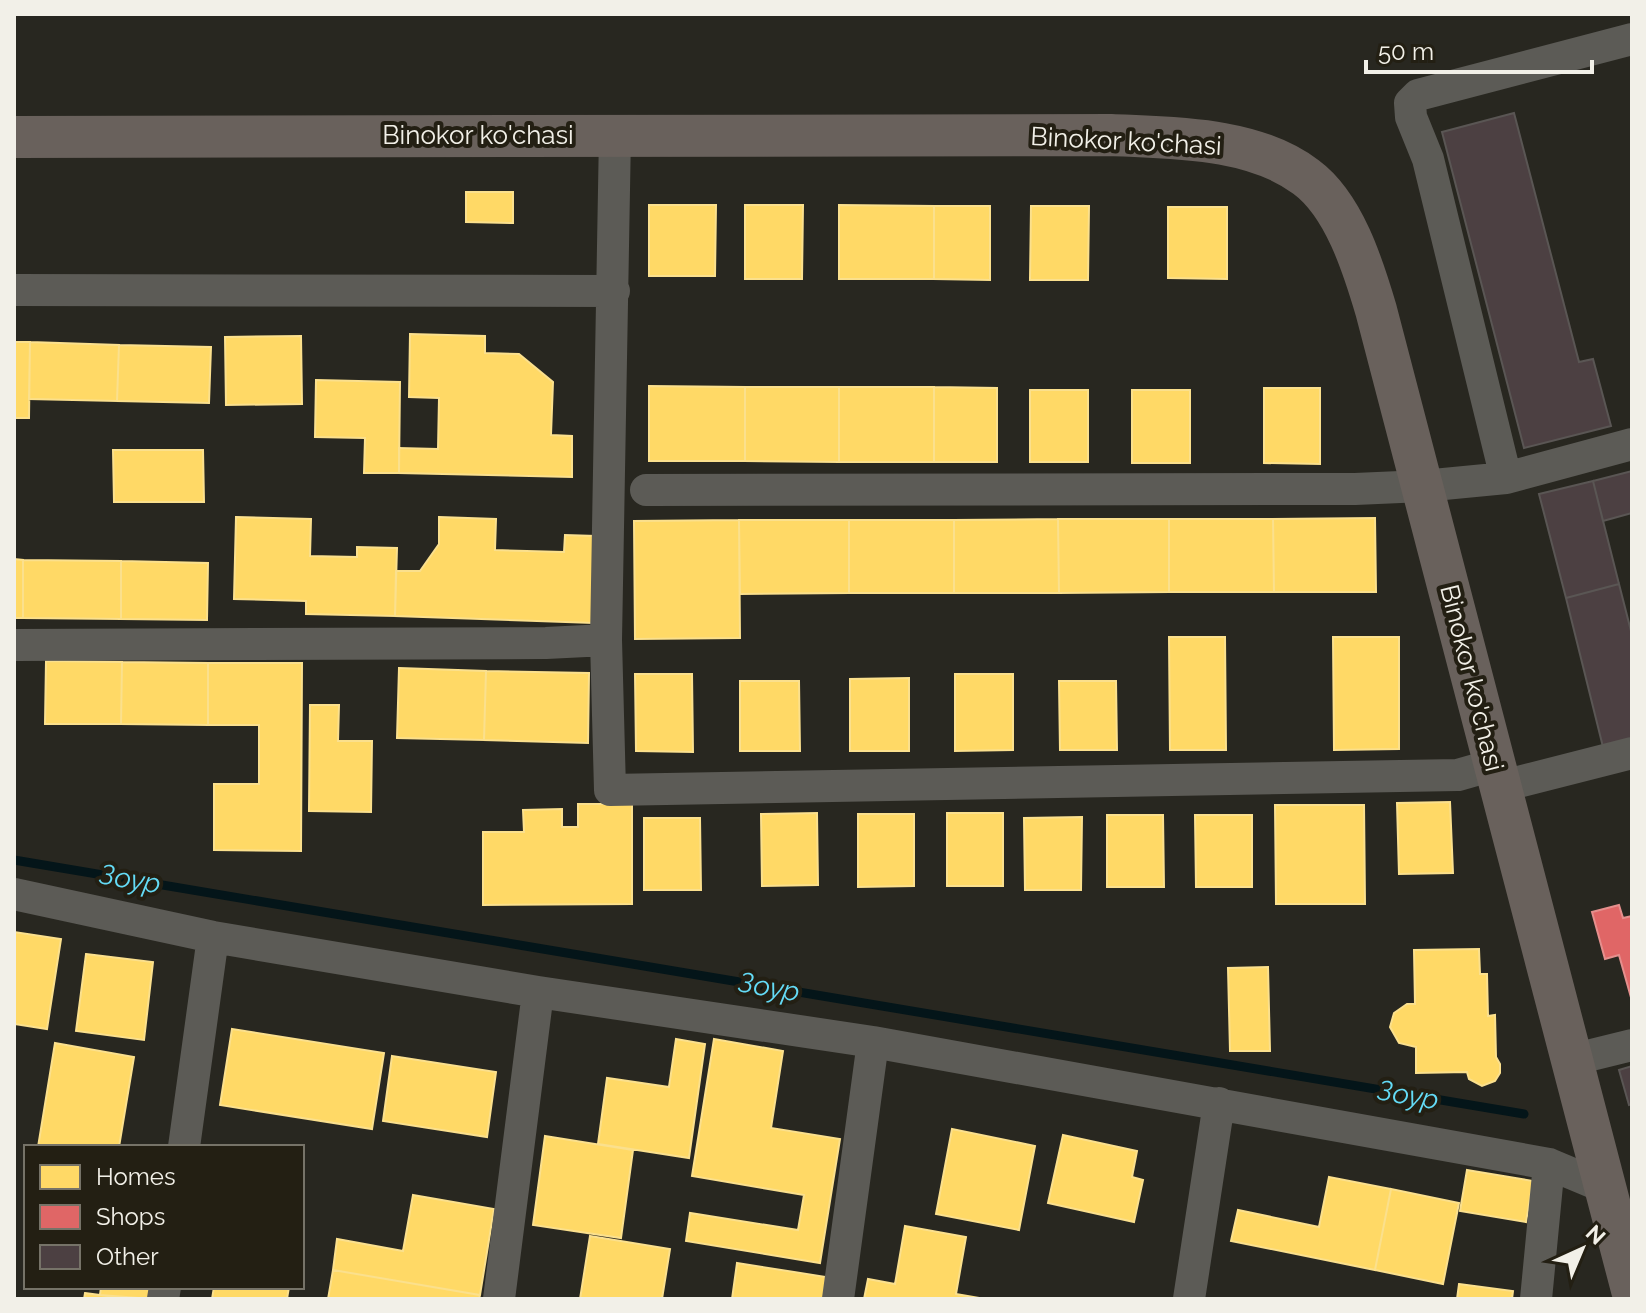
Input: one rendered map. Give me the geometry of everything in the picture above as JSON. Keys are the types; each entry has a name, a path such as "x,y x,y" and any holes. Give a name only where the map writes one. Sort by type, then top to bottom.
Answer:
{"main road":[{"name":"Binokor ko'chasi","path":"14,137 1111,135 1200,141 1261,154 1307,177 1340,220 1358,254 1373,297 1632,1290"}],"street":[{"path":"1506,478 1428,159 1411,117 1410,103 1418,95 1632,39"},
{"path":"615,134 606,640 610,790 1496,776 1632,753"},
{"path":"14,290 614,291"},
{"path":"646,490 1355,489 1423,486 1506,478 1632,444"},
{"path":"14,645 546,643 606,640"},
{"path":"14,894 213,937 538,992 873,1042 1219,1103 1549,1164 1604,1187"},
{"path":"184,1145 213,937"},
{"path":"499,1299 538,992"},
{"path":"838,1299 873,1042"},
{"path":"1571,1060 1632,1045"},
{"path":"1189,1299 1219,1103"},
{"path":"1536,1299 1549,1164"}],"building: Homes":[{"path":"466,192 513,192 513,223 466,222"},
{"path":"649,205 716,205 715,276 649,276"},
{"path":"745,205 803,205 802,279 745,279"},
{"path":"839,205 934,206 934,279 839,279"},
{"path":"934,206 990,206 990,280 934,279"},
{"path":"1031,206 1089,206 1088,280 1030,280"},
{"path":"1168,207 1227,207 1227,279 1168,278"},
{"path":"410,334 485,336 485,353 519,354 553,382 551,435 572,436 572,477 399,473 399,448 438,449 439,398 409,397"},
{"path":"301,336 302,404 226,405 225,337"},
{"path":"14,342 30,342 29,418 14,418"},
{"path":"30,342 119,345 117,401 29,399"},
{"path":"119,345 211,347 209,403 117,401"},
{"path":"316,380 400,382 399,473 364,473 365,438 315,437"},
{"path":"649,386 745,387 745,461 649,461"},
{"path":"745,387 839,387 839,462 745,461"},
{"path":"839,387 934,387 934,462 839,462"},
{"path":"934,387 997,388 997,462 934,462"},
{"path":"1264,388 1320,388 1320,464 1264,463"},
{"path":"1030,390 1088,390 1088,462 1030,462"},
{"path":"1132,390 1190,390 1190,463 1132,463"},
{"path":"113,450 203,450 204,502 114,502"},
{"path":"236,517 311,519 310,556 357,557 357,547 397,548 395,616 306,614 306,601 234,599"},
{"path":"439,517 496,519 495,550 564,552 565,535 596,536 593,623 395,616 396,571 420,571 439,544"},
{"path":"1375,518 1376,592 1274,592 1273,519"},
{"path":"1058,519 1169,519 1169,592 1059,593"},
{"path":"1058,519 1059,593 954,593 954,520"},
{"path":"1169,519 1273,519 1274,592 1169,592"},
{"path":"739,520 849,520 849,593 740,594"},
{"path":"739,520 740,638 635,639 634,521"},
{"path":"849,520 954,520 954,593 849,593"},
{"path":"14,559 23,560 23,618 14,618"},
{"path":"23,560 121,561 121,619 23,618"},
{"path":"121,561 208,563 207,620 121,619"},
{"path":"1169,637 1225,637 1226,750 1170,750"},
{"path":"1333,637 1399,637 1399,749 1334,750"},
{"path":"46,661 122,662 121,724 45,724"},
{"path":"122,662 208,663 208,725 121,724"},
{"path":"208,663 302,663 301,851 214,850 214,784 259,784 259,725 208,725"},
{"path":"399,668 486,671 484,740 397,738"},
{"path":"486,671 589,673 588,743 484,740"},
{"path":"635,674 692,674 693,752 636,751"},
{"path":"955,674 1013,674 1013,750 955,751"},
{"path":"909,678 909,751 850,751 850,679"},
{"path":"740,681 799,681 800,751 740,751"},
{"path":"1059,681 1116,681 1117,750 1060,750"},
{"path":"310,705 339,705 338,741 372,741 371,812 309,811"},
{"path":"1450,802 1453,873 1399,874 1397,803"},
{"path":"578,804 632,804 632,904 483,905 483,832 524,832 523,810 562,809 562,827 578,827"},
{"path":"1275,805 1364,805 1365,904 1276,904"},
{"path":"817,813 818,885 762,886 761,814"},
{"path":"947,813 1003,813 1003,886 947,886"},
{"path":"858,814 914,814 914,886 858,887"},
{"path":"1107,815 1163,815 1164,887 1107,887"},
{"path":"1195,815 1252,815 1252,887 1196,887"},
{"path":"1082,817 1081,890 1025,890 1024,818"},
{"path":"644,818 700,818 701,890 644,890"},
{"path":"14,932 61,939 47,1029 14,1024"},
{"path":"1479,949 1480,974 1487,974 1488,1016 1495,1015 1496,1057 1500,1073 1495,1081 1482,1086 1469,1079 1467,1072 1416,1073 1416,1047 1399,1043 1390,1027 1394,1013 1407,1004 1415,1004 1414,950"},
{"path":"86,954 153,962 144,1040 76,1031"},
{"path":"1268,967 1270,1051 1230,1051 1228,968"},
{"path":"232,1029 384,1053 372,1129 220,1105"},
{"path":"676,1039 705,1044 689,1158 598,1144 607,1078 669,1087"},
{"path":"714,1039 783,1051 771,1128 840,1139 820,1263 686,1241 690,1213 798,1230 804,1195 692,1176"},
{"path":"55,1043 134,1057 119,1145 38,1145"},
{"path":"392,1056 496,1072 487,1137 383,1121"},
{"path":"952,1129 1035,1146 1019,1230 936,1214"},
{"path":"1063,1135 1137,1151 1132,1177 1143,1180 1134,1222 1048,1203"},
{"path":"545,1136 633,1150 621,1238 533,1225"},
{"path":"1467,1170 1533,1181 1526,1222 1460,1211"},
{"path":"1329,1177 1391,1189 1375,1270 1231,1241 1238,1210 1319,1227"},
{"path":"1391,1189 1459,1203 1443,1284 1375,1270"},
{"path":"413,1195 494,1209 480,1295 333,1270 337,1239 403,1251"},
{"path":"905,1226 966,1237 956,1294 985,1299 864,1299 868,1279 895,1284"},
{"path":"590,1236 670,1249 662,1299 580,1299"},
{"path":"737,1263 826,1277 823,1299 732,1299"},
{"path":"333,1270 480,1295 479,1299 328,1299"},
{"path":"1459,1284 1513,1291 1512,1299 1457,1299"},
{"path":"101,1289 154,1289 152,1299 100,1295"},
{"path":"214,1289 289,1289 287,1299 212,1299"},
{"path":"85,1293 100,1295 129,1299 84,1299"}],"building: Shops":[{"path":"1619,905 1623,918 1632,916 1632,1001 1619,955 1605,959 1592,912"}],"building: Other":[{"path":"1514,113 1579,362 1593,359 1611,426 1524,448 1442,132"},
{"path":"1632,471 1632,513 1603,521 1593,481"},
{"path":"1593,481 1619,584 1566,598 1539,494"},
{"path":"1619,584 1632,635 1632,744 1604,751 1566,598"},
{"path":"1632,1066 1632,1104 1629,1105 1619,1070"}],"waterway":[{"name":"Зоур","path":"14,860 1524,1114"}]}
